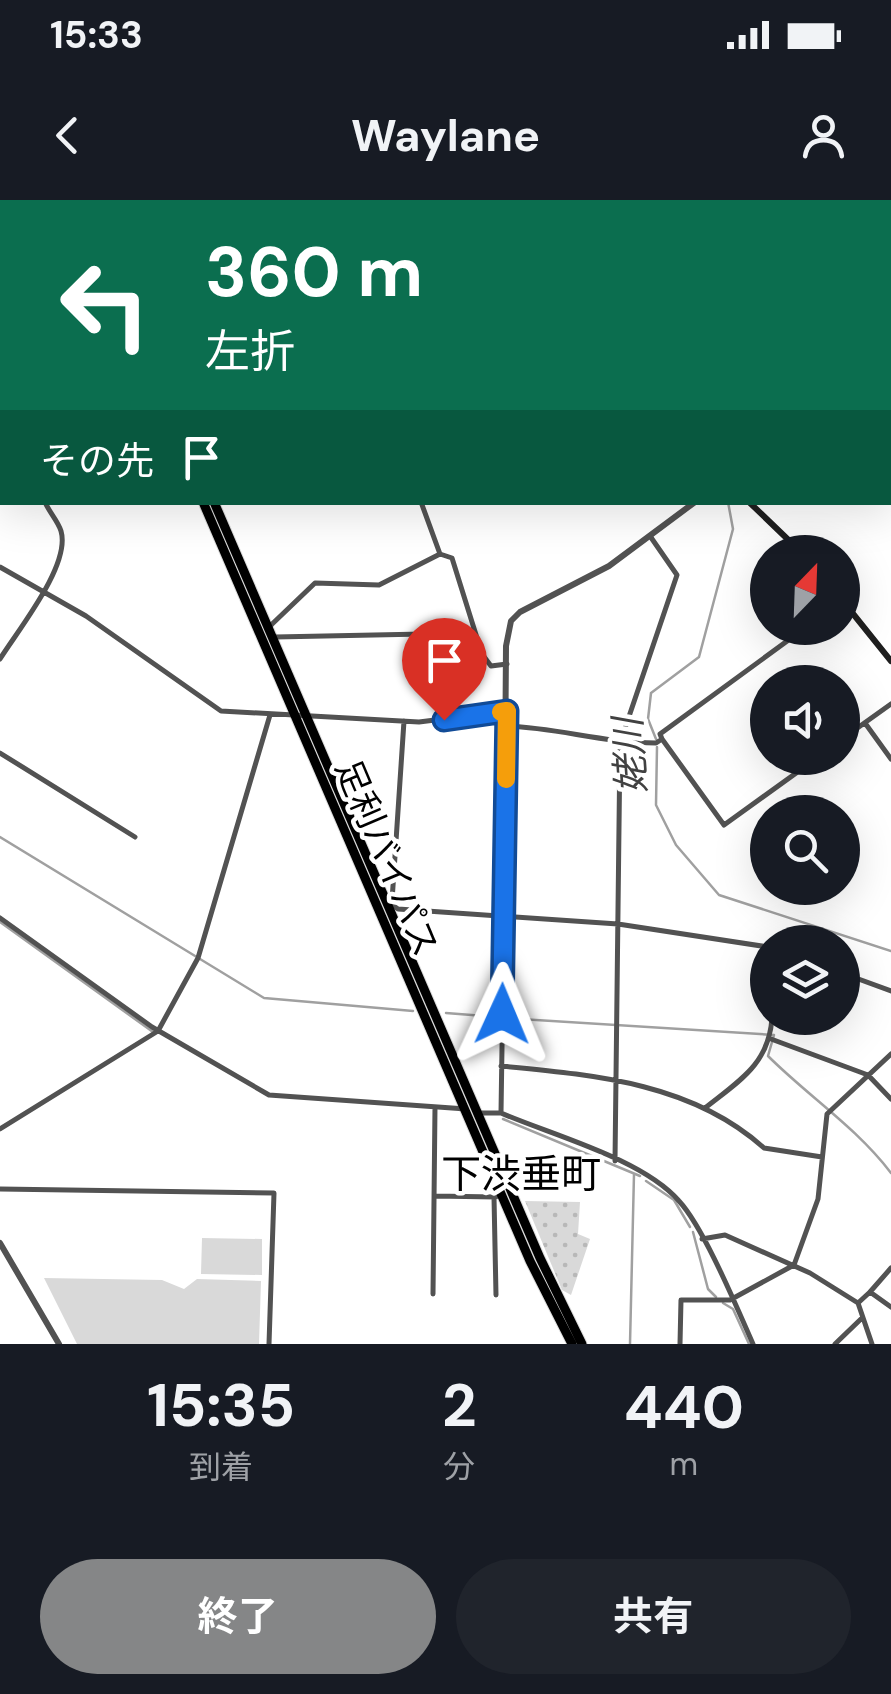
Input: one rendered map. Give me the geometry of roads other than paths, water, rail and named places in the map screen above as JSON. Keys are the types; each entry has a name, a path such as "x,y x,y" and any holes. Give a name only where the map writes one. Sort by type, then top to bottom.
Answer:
{"highway":[{"name":"足利バイパス","path":"204,505 464,1108 498,1196 572,1344"},
{"name":"足利バイパス","path":"215,505 477,1113 582,1344"}],"main road":[{"path":"752,505 783,535"},
{"path":"860,622 891,661"}],"street":[{"path":"0,659 43,592 62,544 60,530 47,505"},
{"path":"422,505 440,554"},
{"path":"500,1113 507,635 515,616 609,566 691,505"},
{"path":"616,1161 620,742 678,575 650,536"},
{"path":"270,632 316,582 380,585 440,554 452,558 473,634 488,664 507,664"},
{"path":"0,567 86,616 221,711 404,721 507,711"},
{"path":"270,632 473,634"},
{"path":"782,645 660,734 724,825 793,775"},
{"path":"860,726 891,704"},
{"path":"0,1129 158,1031 198,958 270,715"},
{"path":"404,721 388,902 398,910 618,924 750,944"},
{"path":"865,723 891,759"},
{"path":"507,726 569,730 620,742 662,739"},
{"path":"0,753 135,837"},
{"path":"0,918 158,1031 276,1096 500,1113 616,1161 679,1200 753,1344"},
{"path":"860,980 891,991"},
{"path":"705,1108 758,1066 771,1035"},
{"path":"771,1039 868,1075 891,1099"},
{"path":"680,1344 681,1300 733,1299 794,1266 818,1199 827,1114 891,1054"},
{"path":"502,1066 616,1077 705,1108 756,1137 760,1146 822,1157"},
{"path":"433,1294 435,1107"},
{"path":"0,1189 274,1193 269,1344"},
{"path":"434,1196 498,1196 496,1295"},
{"path":"700,1239 725,1235 794,1266 858,1303 872,1344"},
{"path":"0,1243 59,1344"},
{"path":"858,1303 891,1268"},
{"path":"870,1292 891,1307"},
{"path":"836,1344 862,1318"}],"waterway":[{"name":"姥川","path":"656,739 648,719 651,693 699,657 733,529 729,505"},
{"name":"姥川","path":"657,747 656,805 676,845 719,895 891,951"},
{"path":"0,837 264,998 413,1011"},
{"path":"0,922 153,1032"},
{"path":"446,1013 497,1017"},
{"path":"505,1018 774,1035 768,1056 863,1141 891,1173"},
{"path":"503,1119 640,1176"},
{"path":"630,1344 634,1174"},
{"path":"646,1181 674,1200 690,1227"},
{"path":"693,1232 708,1289 716,1297"},
{"path":"723,1303 733,1309 749,1344"}],"district":[{"name":"下渋垂町","path":"521,1174"}]}
